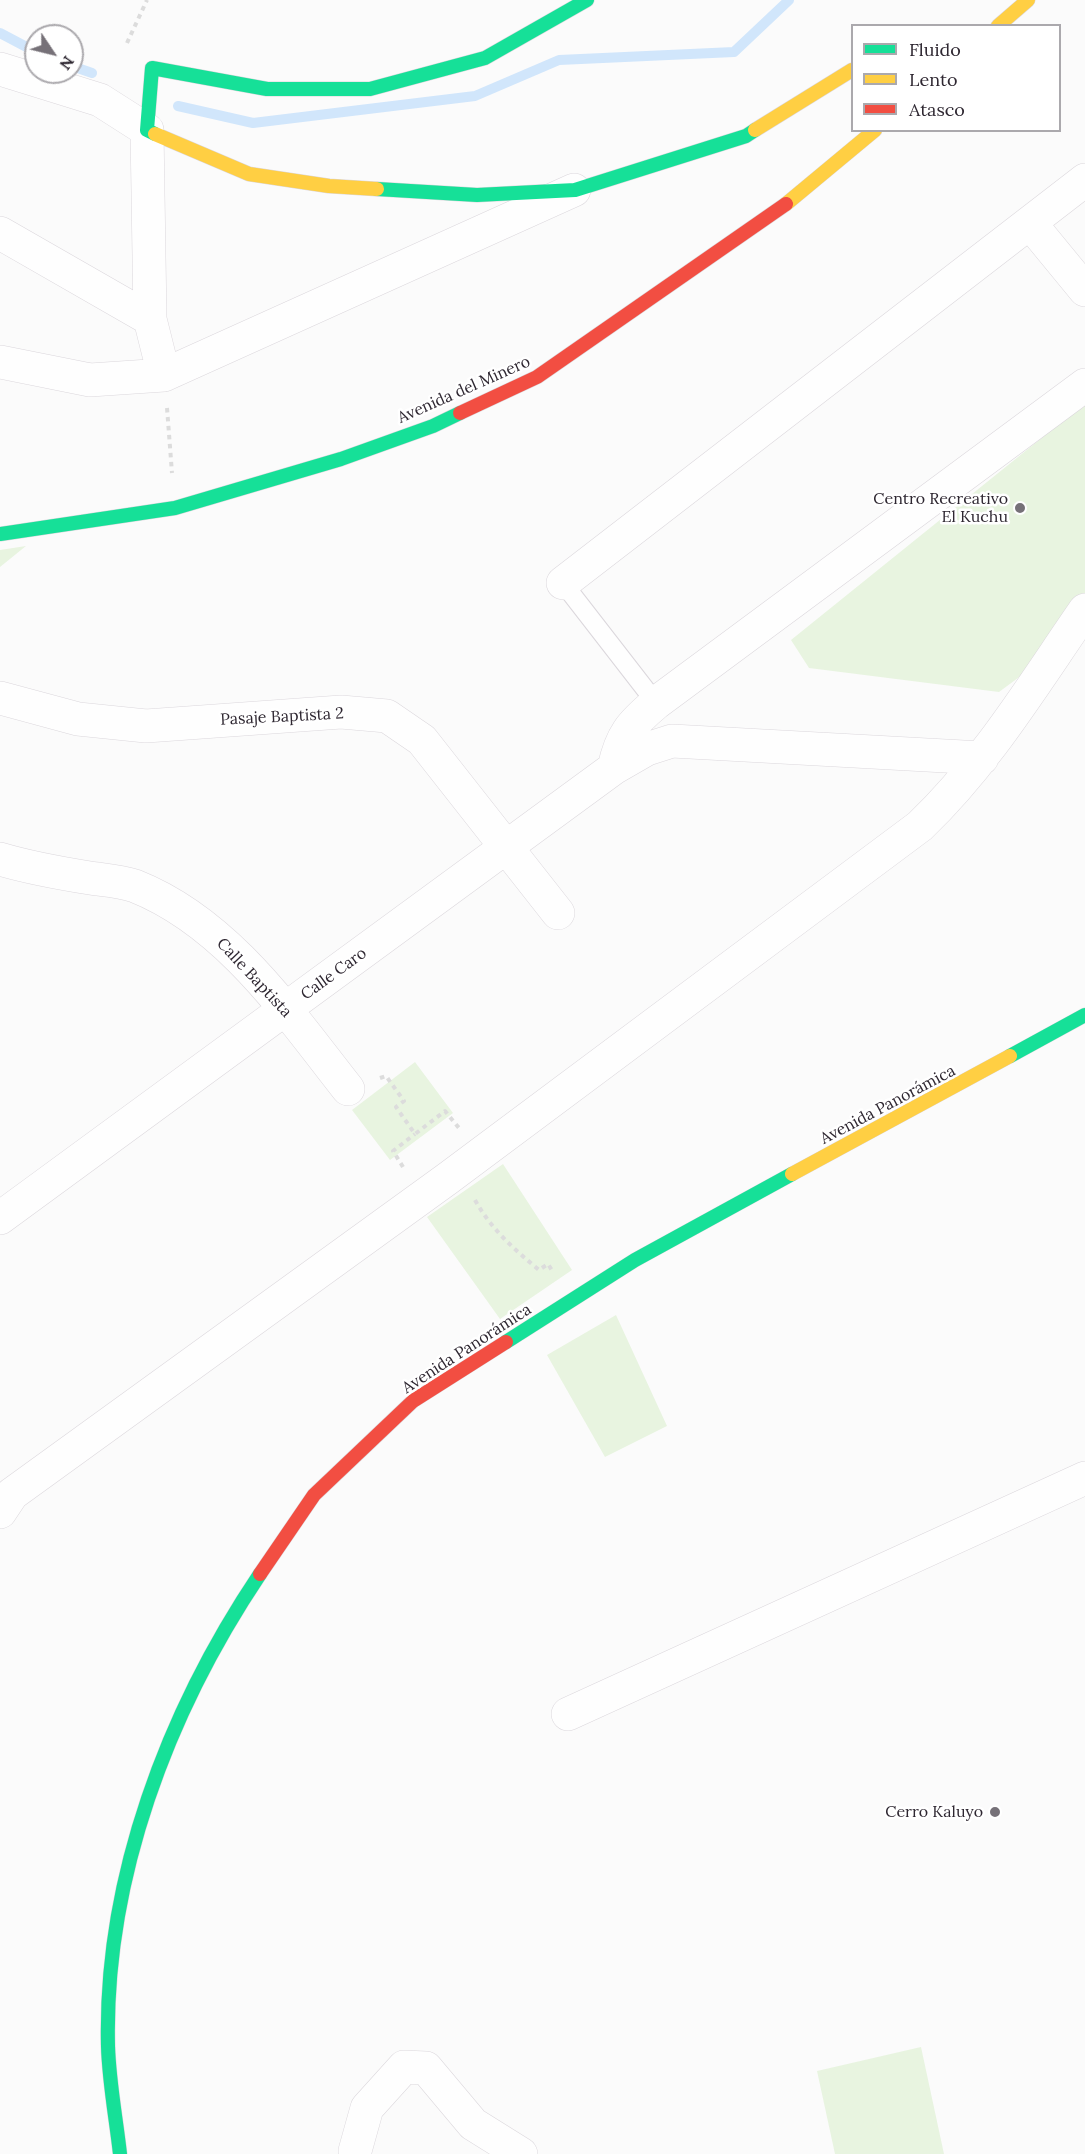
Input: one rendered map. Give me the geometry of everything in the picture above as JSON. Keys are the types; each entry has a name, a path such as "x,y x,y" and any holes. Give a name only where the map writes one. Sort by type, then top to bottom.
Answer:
{"main road":[{"path":"586,0 485,58 370,89 267,89 153,68 147,130 249,174 329,186 477,195 575,189 746,136 851,71"},
{"path":"1000,24 1028,0"},
{"name":"Avenida del Minero","path":"0,534 175,508 341,459 434,426 537,377 804,192 873,132"},
{"name":"Avenida Panorámica","path":"120,2154 108,2046 113,1958 129,1861 157,1772 198,1680 249,1591 314,1495 413,1401 635,1260 1085,1015"}],"street":[{"path":"0,69 100,100 147,130 150,320 164,375"},
{"path":"563,583 1085,180"},
{"path":"0,362 90,380 164,375 575,189"},
{"path":"1030,223 1085,290"},
{"path":"0,233 150,320"},
{"path":"614,768 619,743 635,721 656,703 1085,385"},
{"path":"4,1496 447,1179 920,826 955,793 982,758 1085,610"},
{"name":"Pasaje Baptista 2","path":"0,698 78,719 146,726 341,712 387,716 422,740 558,913"},
{"name":"Calle Caro","path":"0,1218 614,768 647,748 672,741 982,758"},
{"name":"Calle Baptista","path":"0,859 29,868 133,885 181,909 232,949 285,1009 348,1089"},
{"path":"568,1714 1085,1478"},
{"path":"355,2151 368,2108 404,2067 426,2068 473,2124 521,2154"}],"lane":[{"path":"563,583 656,703"}],"path":[{"path":"164,375 175,508"},
{"path":"396,1107 415,1134"},
{"path":"393,1151 445,1111"},
{"path":"486,1220 513,1248 539,1270 548,1264"}],"green space":[{"name":"Centro Recreativo El Kuchu","path":"1085,403 1085,613 1068,641 999,692 809,668 791,640"},
{"path":"26,546 0,567 0,550"},
{"path":"415,1062 453,1113 390,1160 352,1110"},
{"path":"503,1164 572,1270 500,1319 427,1217"},
{"path":"616,1315 667,1426 605,1457 547,1355"},
{"path":"921,2047 944,2154 835,2154 817,2071"}],"waterway":[{"path":"178,106 253,123 475,96 559,60 734,52 789,0"},
{"path":"0,33 24,46"},
{"path":"84,70 92,73"}],"traffic: fast":[{"path":"155,134 147,130 152,68 267,89 370,89 485,58 587,0"},
{"path":"377,189 477,195 575,190 746,136 755,130"},
{"path":"0,534 175,508 341,459 433,426 460,413"},
{"path":"1010,1056 1085,1015"},
{"path":"506,1342 635,1260 792,1174"},
{"path":"120,2154 108,2046 110,1983 117,1921 130,1859 148,1799 170,1740 197,1682 260,1574"}],"traffic: slow":[{"path":"1000,24 1028,0"},
{"path":"755,130 851,71"},
{"path":"786,204 873,132"},
{"path":"155,134 249,174 329,186 377,189"},
{"path":"792,1174 1010,1056"}],"traffic: jam":[{"path":"460,413 537,377 786,204"},
{"path":"260,1574 314,1495 413,1401 506,1342"}],"place":[{"name":"Centro Recreativo El Kuchu","path":"1020,508"},
{"name":"Cerro Kaluyo","path":"995,1812"}]}
